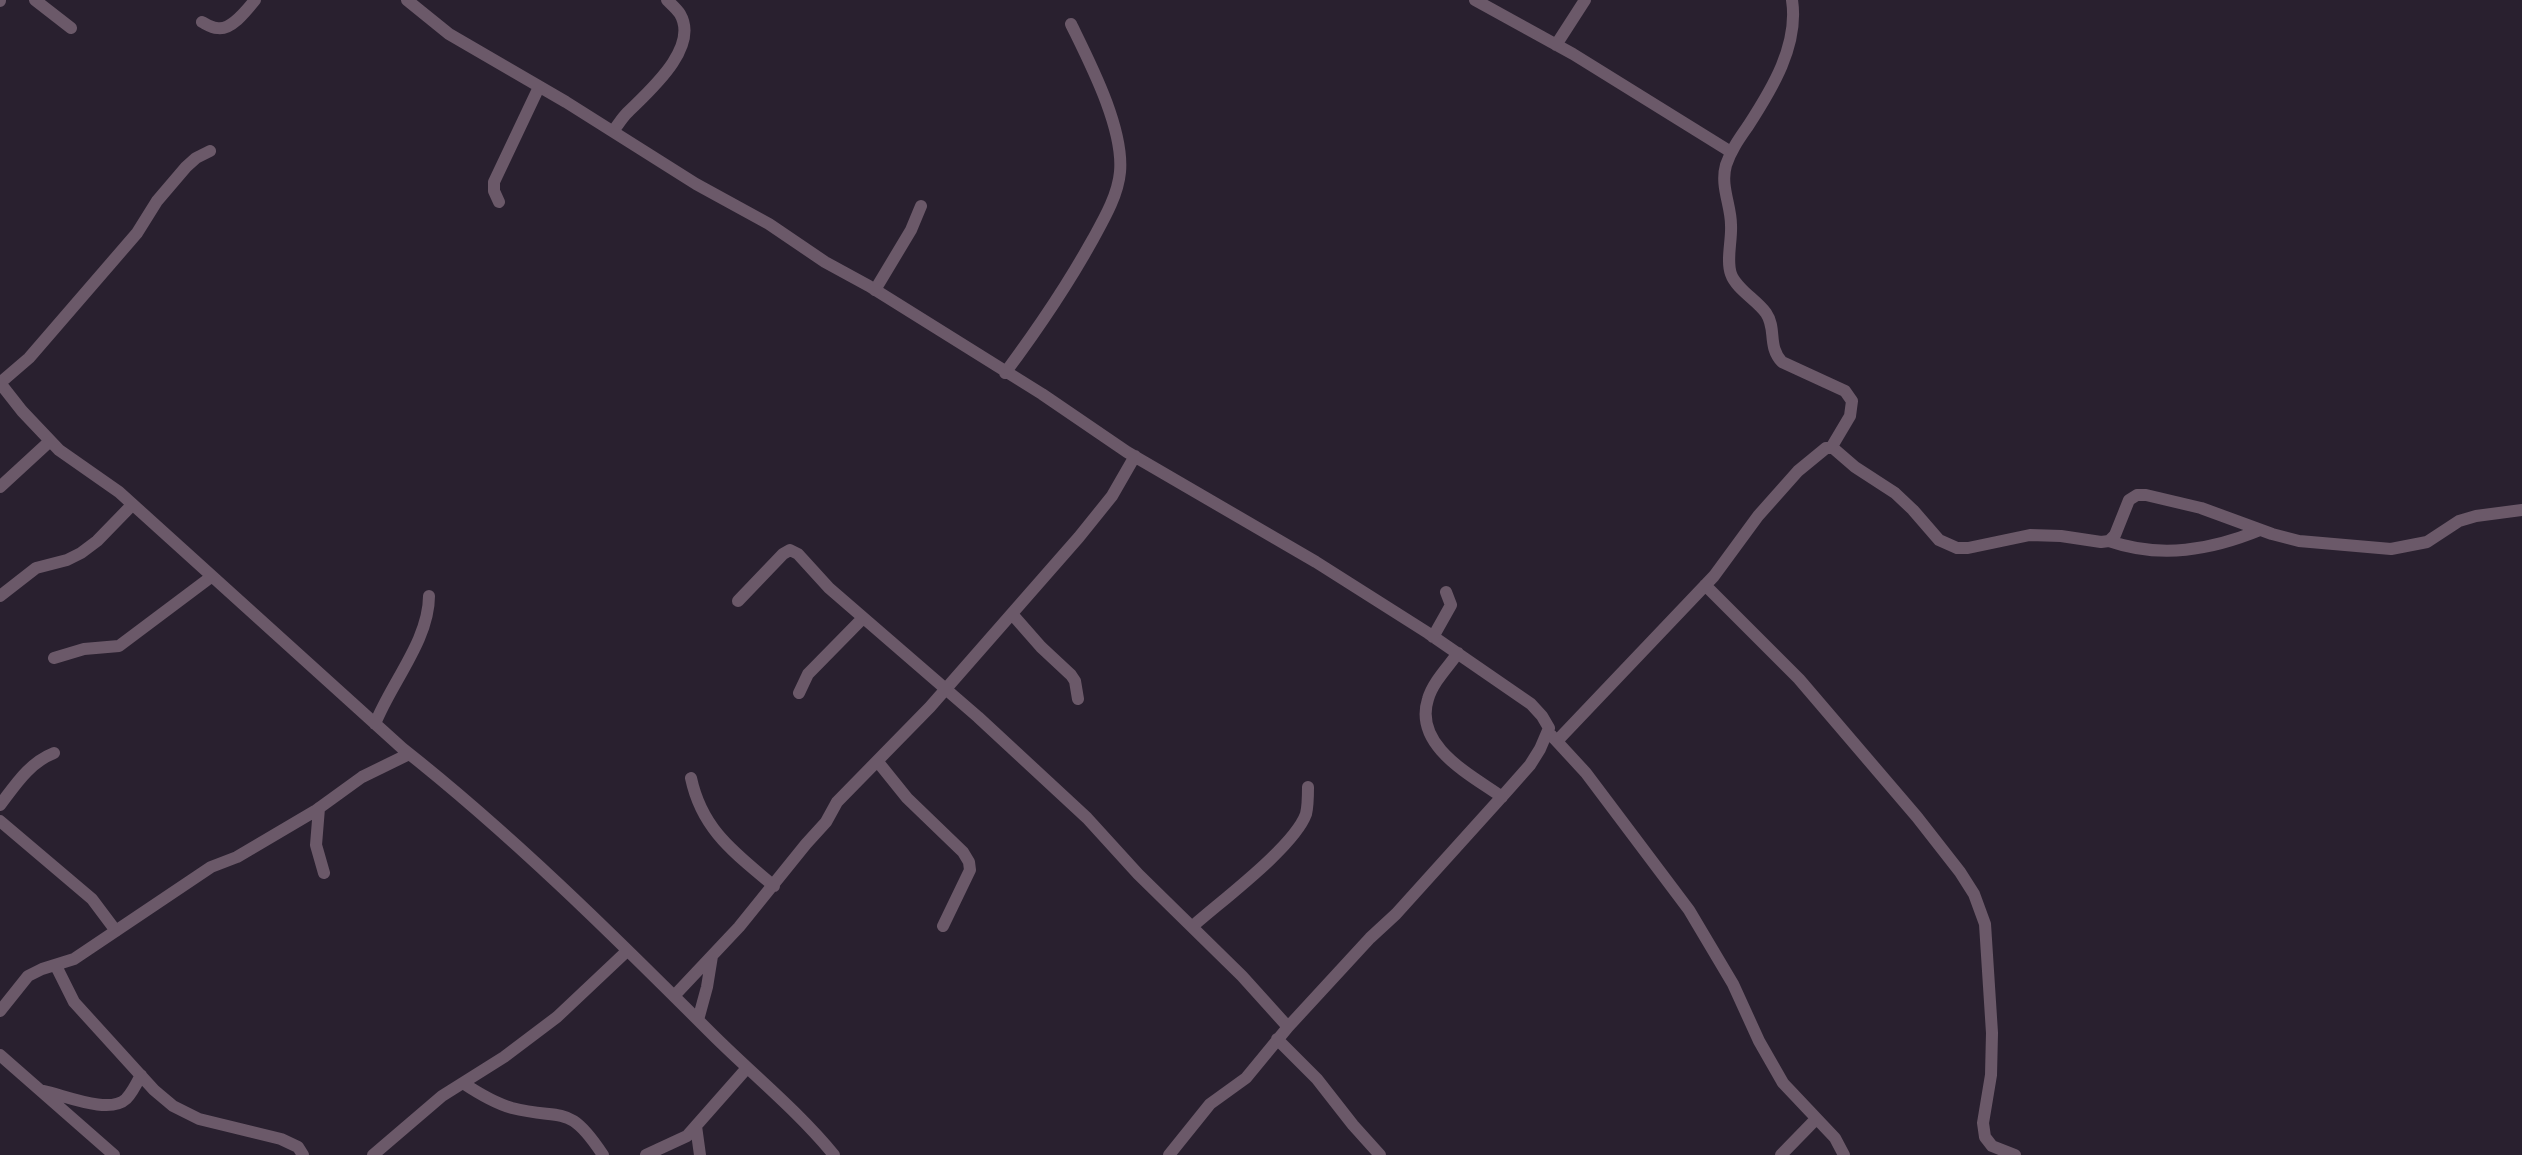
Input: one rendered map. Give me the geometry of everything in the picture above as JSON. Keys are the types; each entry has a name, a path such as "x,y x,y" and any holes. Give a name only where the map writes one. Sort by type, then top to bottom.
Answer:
{"street":[{"path":"35,0 71,28"},
{"path":"202,22 218,29 226,26 238,18 255,0"},
{"path":"406,0 449,34 613,131 696,184 769,224 825,262 875,290 1005,373 1042,394 1136,456 1299,552 1458,653 1530,704 1542,716 1552,736 1586,773 1689,910 1733,984 1759,1041 1782,1083 1835,1138 1844,1155"},
{"path":"613,131 671,65 684,40 684,26 680,14 667,0"},
{"path":"1475,0 1490,4 1731,152"},
{"path":"1556,45 1584,0"},
{"path":"1169,1155 1210,1104 1246,1078 1288,1027 1370,938 1396,914 1502,798 1552,736 1705,585 1758,516 1798,470 1816,454 1831,448 1850,416 1852,401 1845,391 1782,362 1777,356 1772,347 1769,318 1760,304 1731,275 1729,262 1732,223 1724,189 1726,168 1731,152 1778,75 1790,43 1794,14 1792,0"},
{"path":"1005,373 1063,291 1085,254 1115,195 1120,171 1117,140 1106,104 1071,24"},
{"path":"499,202 494,191 496,177 539,87"},
{"path":"210,150 196,158 186,167 157,201 137,233 29,358 0,383 22,411 59,450 132,505 375,724 409,754 452,787 500,833 543,869 747,1068 807,1122 834,1155"},
{"path":"875,290 911,230 921,206"},
{"path":"0,487 50,441"},
{"path":"1831,448 1895,493 1913,510 1932,534 1947,545 1968,548 2018,536 2044,535 2101,542 2109,541 2144,551 2172,552 2202,549 2260,530"},
{"path":"674,996 774,886 806,844 818,833 837,802 878,762 1012,614 1112,496 1136,456"},
{"path":"2109,541 2115,535 2129,500 2137,495 2146,495 2201,508 2260,530 2299,540 2391,549 2427,542 2459,521 2476,516 2522,510"},
{"path":"0,596 36,568 67,560 81,553 132,505"},
{"path":"738,601 783,554 790,550 798,554 829,588 1034,768 1087,818 1138,874 1242,976 1288,1027"},
{"path":"54,658 84,649 119,646 211,577"},
{"path":"1705,585 1799,679 1916,817 1960,872 1974,894 1985,924 1992,1033 1991,1076 1983,1123 1985,1137 1992,1146 2015,1155"},
{"path":"1433,637 1451,605 1446,592"},
{"path":"375,724 384,700 427,621 429,596"},
{"path":"1012,614 1035,641 1071,675 1075,681 1078,699"},
{"path":"799,693 808,674 863,618"},
{"path":"1458,653 1428,699 1427,717 1431,736 1439,750 1502,798"},
{"path":"388,762 396,742"},
{"path":"0,805 32,765 41,758 54,753"},
{"path":"0,1011 28,976 42,969 74,959 211,867 237,857 319,808 362,777 388,762 409,754"},
{"path":"878,762 907,798 963,852 969,862 967,878 952,904 943,926"},
{"path":"690,778 694,796 721,840 774,886"},
{"path":"1193,926 1256,873 1289,839 1306,814 1308,787"},
{"path":"319,808 316,845 324,873"},
{"path":"0,821 92,899 116,931"},
{"path":"373,1155 442,1096 504,1057 557,1017 627,951"},
{"path":"698,1020 708,987 712,956"},
{"path":"56,966 74,1002 154,1090 173,1106 199,1119 281,1138 298,1147 303,1155"},
{"path":"1277,1040 1317,1079 1353,1125 1380,1155"},
{"path":"0,1055 114,1155"},
{"path":"646,1155 687,1136 747,1068"},
{"path":"42,1090 102,1106 114,1105 126,1099 141,1075"},
{"path":"463,1083 490,1100 512,1108 559,1114 572,1118 585,1129 602,1155"},
{"path":"1781,1155 1816,1119"},
{"path":"696,1126 700,1155"}]}
